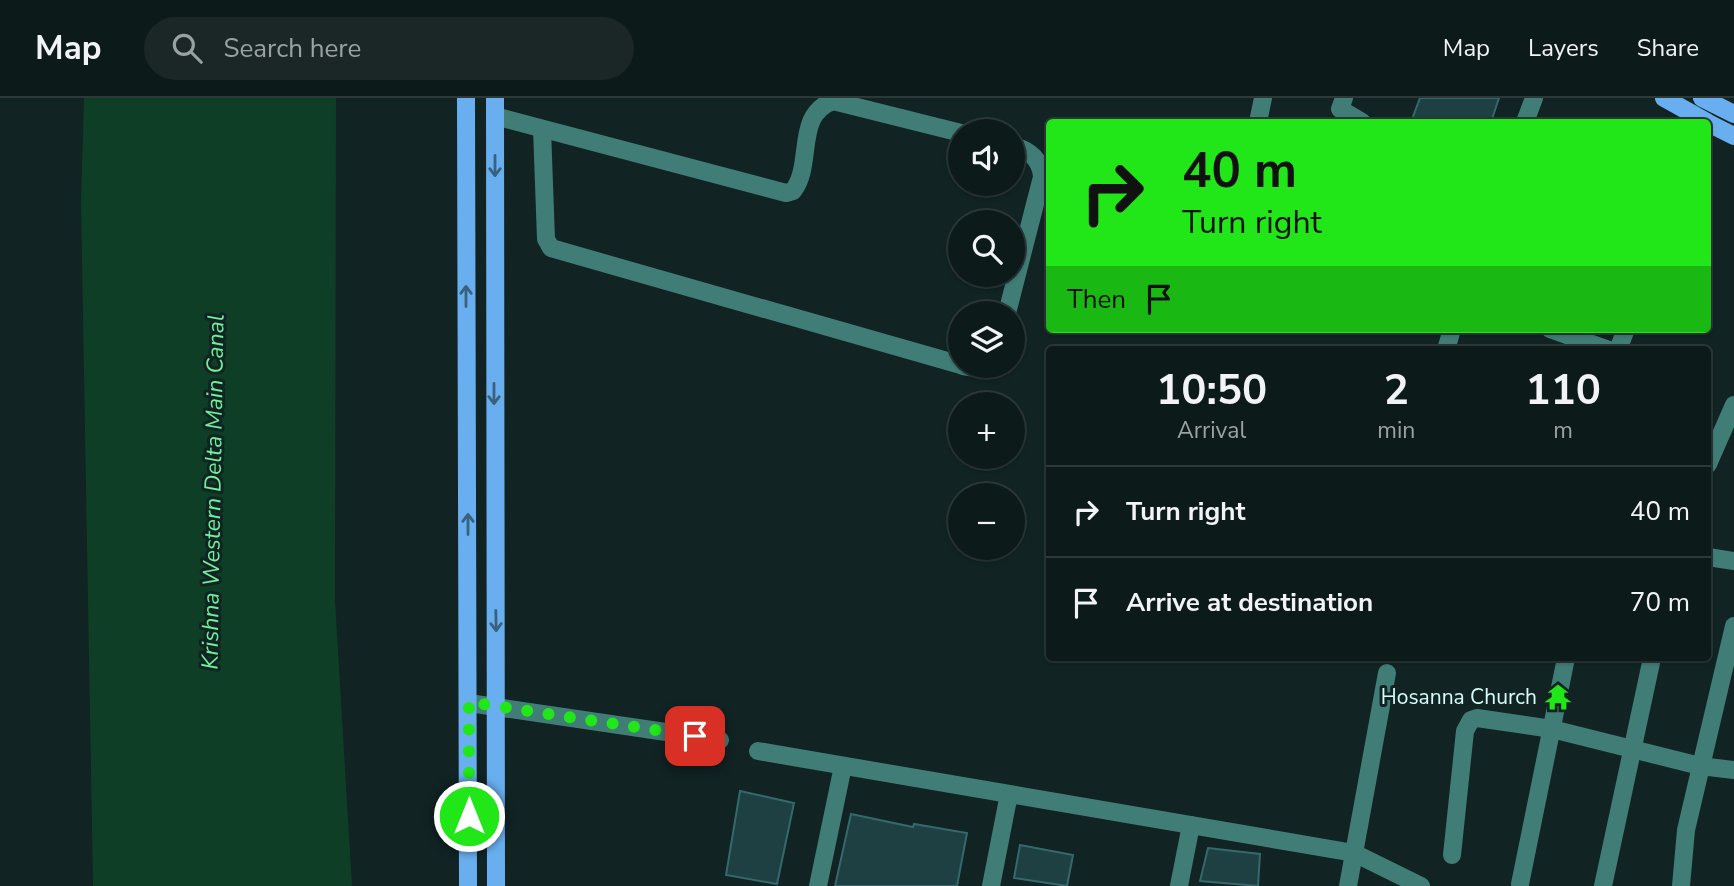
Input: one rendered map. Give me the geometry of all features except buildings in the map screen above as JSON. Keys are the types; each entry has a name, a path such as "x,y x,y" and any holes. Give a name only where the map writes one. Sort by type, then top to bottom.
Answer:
{"main road":[{"path":"466,98 468,886"},
{"path":"1664,98 1699,119"},
{"path":"1703,99 1734,114"},
{"path":"495,107 496,886"},
{"path":"1711,125 1734,136"},
{"path":"466,225 494,226"}],"street":[{"path":"1259,119 1263,98"},
{"path":"1344,98 1340,109 1357,119"},
{"path":"1526,119 1534,98"},
{"path":"1702,119 1703,99"},
{"path":"495,107 542,129 786,193 793,191 799,180 811,120 817,110 833,101 948,130"},
{"path":"542,129 546,239 551,248 948,361"},
{"path":"1010,301 1042,177 1037,160 1025,150"},
{"path":"1561,333 1598,346"},
{"path":"1711,457 1734,405"},
{"path":"1711,557 1734,562"},
{"path":"1681,886 1686,830 1734,626"},
{"path":"1520,884 1565,661"},
{"path":"1603,886 1630,748 1651,661"},
{"path":"1348,886 1387,673"},
{"path":"469,702 720,740"},
{"path":"1452,855 1465,731 1471,720 1483,716 1552,729 1700,766 1734,770"},
{"path":"758,751 1354,853 1421,886"},
{"path":"818,886 842,766"},
{"path":"991,886 1009,794"},
{"path":"1180,886 1191,825"}],"water":[{"name":"Krishna Western Delta Main Canal","path":"84,98 336,98 335,600 352,886 93,886 81,203"}],"place":[{"name":"Hosanna Church","path":"1558,697"}],"route":[{"path":"469,816 469,702 695,736"}]}
